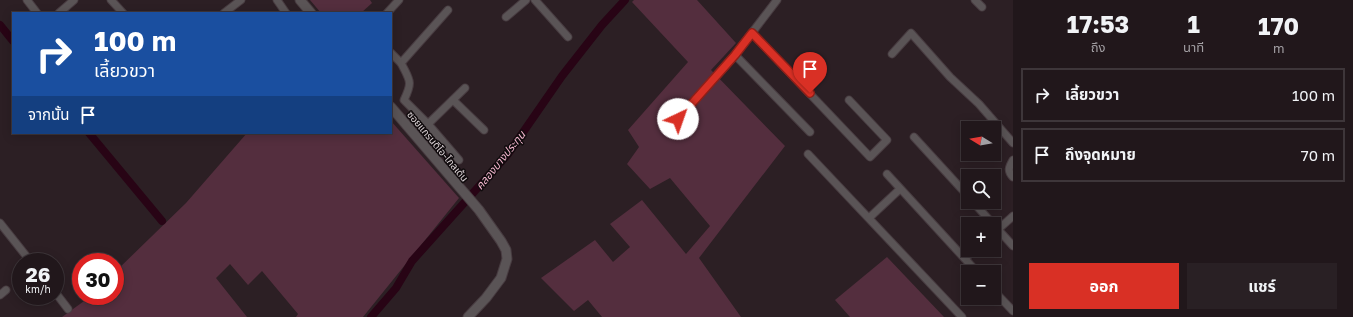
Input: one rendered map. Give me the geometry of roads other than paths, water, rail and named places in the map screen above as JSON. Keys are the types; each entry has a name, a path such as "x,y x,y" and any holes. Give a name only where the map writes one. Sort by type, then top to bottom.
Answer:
{"street":[{"path":"27,0 37,12"},
{"path":"60,12 74,0"},
{"path":"111,0 122,12"},
{"path":"225,12 241,0"},
{"path":"277,0 285,12"},
{"path":"300,0 310,12"},
{"path":"388,12 399,0"},
{"path":"506,17 526,0"},
{"path":"535,0 568,37"},
{"path":"678,119 735,55 777,0"},
{"path":"975,0 982,7"},
{"path":"401,63 448,10"},
{"path":"752,33 870,157 887,140 849,100"},
{"path":"892,54 911,33 950,77 979,104 1013,143"},
{"path":"392,54 401,63 409,79 410,87 404,100 428,124 459,160"},
{"path":"735,55 810,132"},
{"path":"428,124 465,88"},
{"path":"453,100 484,130"},
{"name":"ซอยแกรนดิโอ-โกลเด้น","path":"392,108 462,192 479,210 506,250 507,259 501,278 486,298 468,317"},
{"path":"914,136 961,188"},
{"path":"808,154 962,317"},
{"path":"1013,160 1009,166 1009,170 1013,177"},
{"path":"887,174 971,265"},
{"path":"869,218 900,189"},
{"path":"979,209 986,217"},
{"path":"1001,224 1013,216"},
{"path":"0,223 24,253"},
{"path":"1001,234 1013,246"},
{"path":"1001,298 1013,311"},
{"path":"64,304 68,309"}],"waterway":[{"name":"คลองบางประทุน","path":"371,317 396,288 412,261 508,154 562,76 602,25 625,0"},
{"path":"0,25 12,40"},
{"path":"90,134 162,221"}]}
